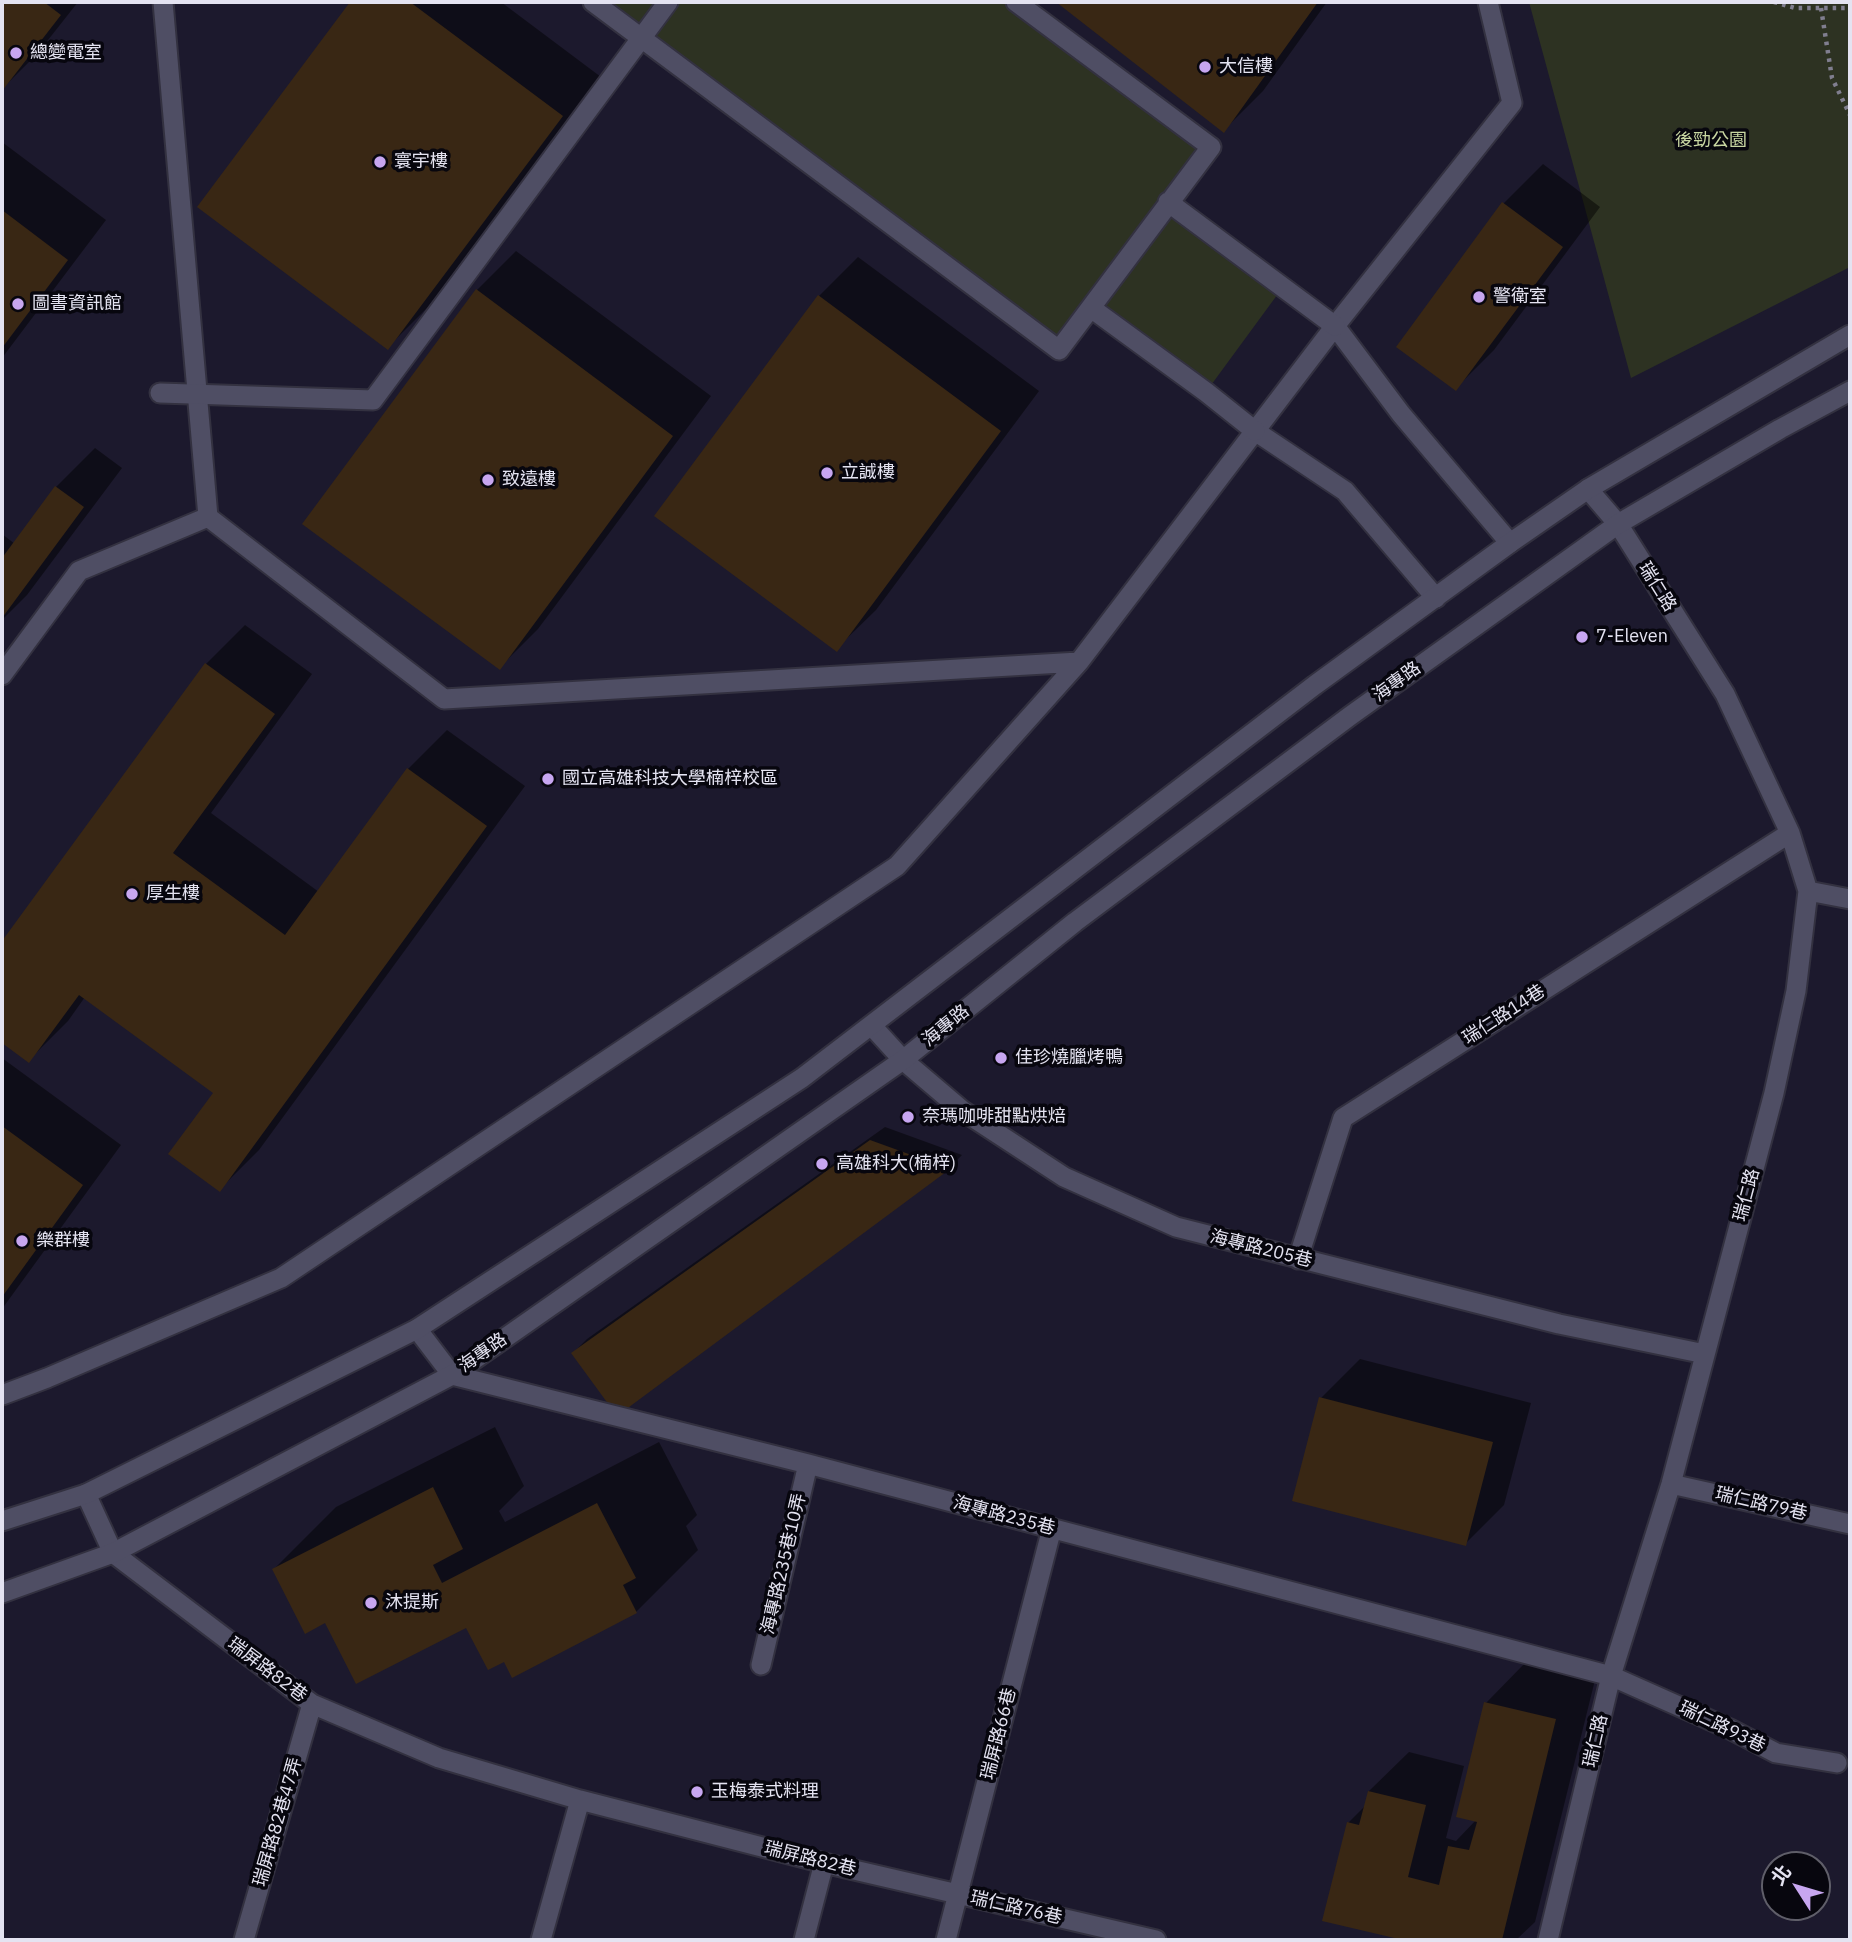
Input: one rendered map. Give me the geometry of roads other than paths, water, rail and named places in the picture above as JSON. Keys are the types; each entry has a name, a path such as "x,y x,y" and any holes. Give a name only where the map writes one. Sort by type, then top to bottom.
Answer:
{"street":[{"path":"163,2 208,517 444,698 1079,662"},
{"path":"593,2 1059,350 1211,147 1016,2"},
{"path":"160,393 373,400 667,2"},
{"path":"2,1395 282,1278 897,866 1079,662 1335,326 1512,103 1488,2"},
{"path":"1168,202 1335,326 1401,414 1510,542"},
{"path":"1091,308 1206,392 1255,432 1345,491 1436,598"},
{"path":"2,1521 86,1494 417,1329 802,1078 1315,685 1510,542 1588,489 1850,335"},
{"name":"海專路","path":"2,1593 113,1553 452,1375 903,1060 1108,897 1350,716 1618,524 1850,391"},
{"name":"瑞仁路","path":"1548,1940 1611,1676 1671,1484 1774,1093 1796,991 1808,891 1790,833 1725,694 1618,524 1588,489"},
{"path":"2,675 79,571 208,517"},
{"name":"瑞仁路14巷","path":"1298,1259 1343,1118 1790,833"},
{"path":"1808,891 1850,899"},
{"name":"海專路205巷","path":"872,1026 903,1060 963,1111 1064,1177 1176,1227 1559,1324 1705,1354"},
{"path":"417,1329 452,1375"},
{"name":"海專路235巷","path":"452,1375 808,1464 1611,1676"},
{"name":"海專路235巷10弄","path":"761,1665 808,1464"},
{"name":"瑞仁路79巷","path":"1671,1484 1850,1524"},
{"name":"瑞屏路82巷","path":"86,1494 113,1553 312,1704 439,1758 580,1800 958,1895"},
{"name":"瑞屏路66巷","path":"946,1940 1052,1528"},
{"name":"瑞仁路93巷","path":"1611,1676 1730,1729 1776,1753 1837,1763"},
{"name":"瑞屏路82巷47弄","path":"244,1940 312,1704"},
{"path":"541,1940 580,1800"},
{"path":"804,1940 824,1863"},
{"name":"瑞仁路76巷","path":"958,1895 1156,1940"}],"place":[{"name":"總變電室","path":"16,53"},
{"name":"大信樓","path":"1205,67"},
{"name":"寰宇樓","path":"380,162"},
{"name":"警衛室","path":"1479,297"},
{"name":"圖書資訊館","path":"18,304"},
{"name":"立誠樓","path":"827,473"},
{"name":"致遠樓","path":"488,480"},
{"name":"7-Eleven","path":"1582,637"},
{"name":"國立高雄科技大學楠梓校區","path":"548,779"},
{"name":"厚生樓","path":"132,894"},
{"name":"佳珍燒臘烤鴨","path":"1001,1058"},
{"name":"奈瑪咖啡甜點烘焙","path":"908,1117"},
{"name":"高雄科大(楠梓)","path":"822,1164"},
{"name":"樂群樓","path":"22,1241"},
{"name":"沐提斯","path":"371,1603"},
{"name":"玉梅泰式料理","path":"697,1792"}],"park label":[{"name":"後勁公園","path":"1711,141"}]}
